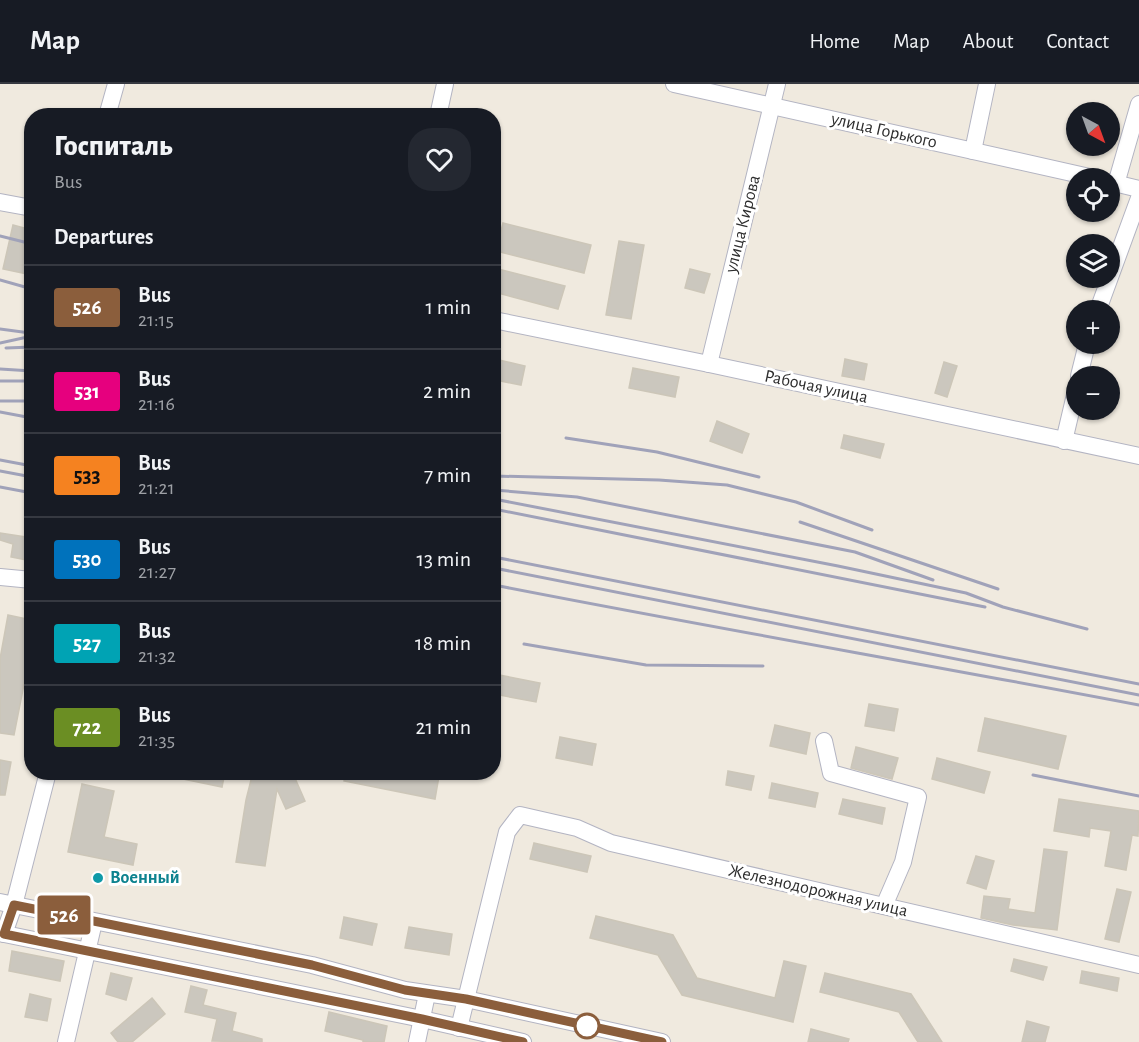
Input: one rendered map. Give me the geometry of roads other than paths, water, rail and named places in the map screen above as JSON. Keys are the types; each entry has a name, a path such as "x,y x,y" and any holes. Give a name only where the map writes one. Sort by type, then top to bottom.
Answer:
{"street":[{"path":"109,108 116,84"},
{"path":"440,108 446,84"},
{"name":"улица Горького","path":"674,84 1066,172"},
{"name":"улица Кирова","path":"709,364 777,84"},
{"path":"973,151 987,84"},
{"path":"1118,168 1139,104"},
{"path":"1120,185 1139,189"},
{"path":"1102,300 1139,198"},
{"path":"0,202 24,206"},
{"name":"Рабочая улица","path":"501,321 1139,456"},
{"path":"1064,441 1069,420"},
{"path":"0,577 24,579"},
{"path":"824,741 831,773 918,797 903,862 884,906"},
{"path":"45,780 7,903 2,933 422,1019 523,1042"},
{"name":"Железнодорожная улица","path":"466,999 507,832 520,815 577,828 611,843 1139,965"},
{"path":"7,903 312,965 405,990 466,999 662,1042"},
{"path":"66,1042 94,922"},
{"path":"417,1042 427,994"},
{"path":"459,1028 466,999"}],"railway":[{"path":"0,236 24,242"},
{"path":"0,280 24,287"},
{"path":"0,329 24,332"},
{"path":"0,343 24,338"},
{"path":"6,348 24,347"},
{"path":"0,369 24,370"},
{"path":"0,381 24,381"},
{"path":"0,401 24,401"},
{"path":"0,412 24,416"},
{"path":"566,438 657,452 759,477"},
{"path":"0,460 24,464"},
{"path":"0,471 24,476"},
{"path":"501,476 659,480 727,485 796,502 872,530"},
{"path":"0,487 24,492"},
{"path":"501,491 577,497 855,552 933,580"},
{"path":"501,500 966,593 1003,607 1087,629"},
{"path":"501,510 985,607"},
{"path":"800,522 998,589"},
{"path":"501,558 1139,684"},
{"path":"501,569 1139,695"},
{"path":"501,586 1139,705"},
{"path":"524,644 646,665 763,666"},
{"path":"1033,775 1139,796"}],"place":[{"name":"Военный","path":"98,878"}]}
